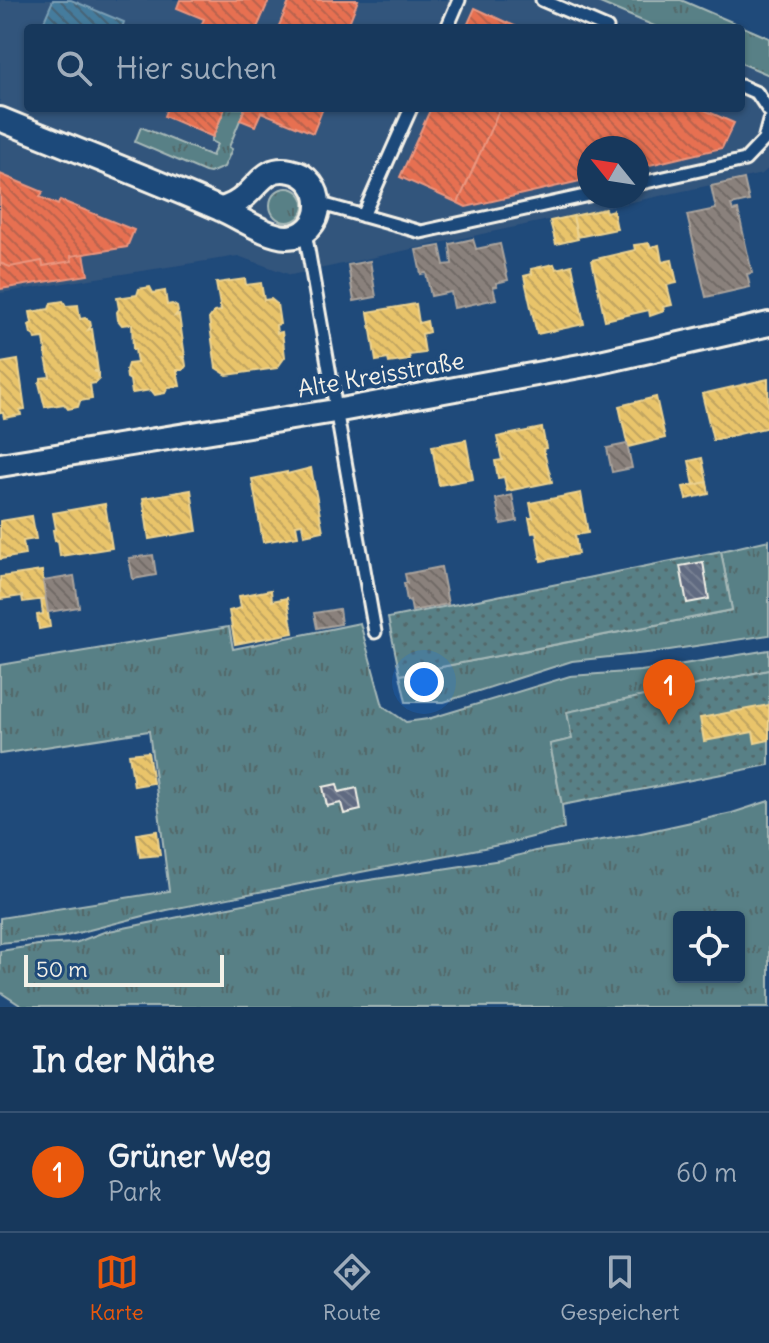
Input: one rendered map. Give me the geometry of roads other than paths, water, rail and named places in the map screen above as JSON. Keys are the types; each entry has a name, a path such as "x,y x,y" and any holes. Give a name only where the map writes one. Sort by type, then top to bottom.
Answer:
{"street":[{"path":"0,119 279,235 294,236 305,232 318,212 318,203 314,187 308,179 298,172 276,170 264,176 239,201 220,209"},
{"name":"Alte Kreisstraße","path":"0,465 335,411 591,364 769,324"}],"lane":[{"path":"449,24 459,0"},
{"path":"542,0 598,24"},
{"path":"745,88 757,93 769,111"},
{"path":"363,216 409,112"},
{"path":"649,181 745,160 764,140 769,121"},
{"path":"318,203 421,232 577,198"},
{"path":"305,232 375,632"}],"place":[{"name":"Grüner Weg","path":"669,725"}]}
